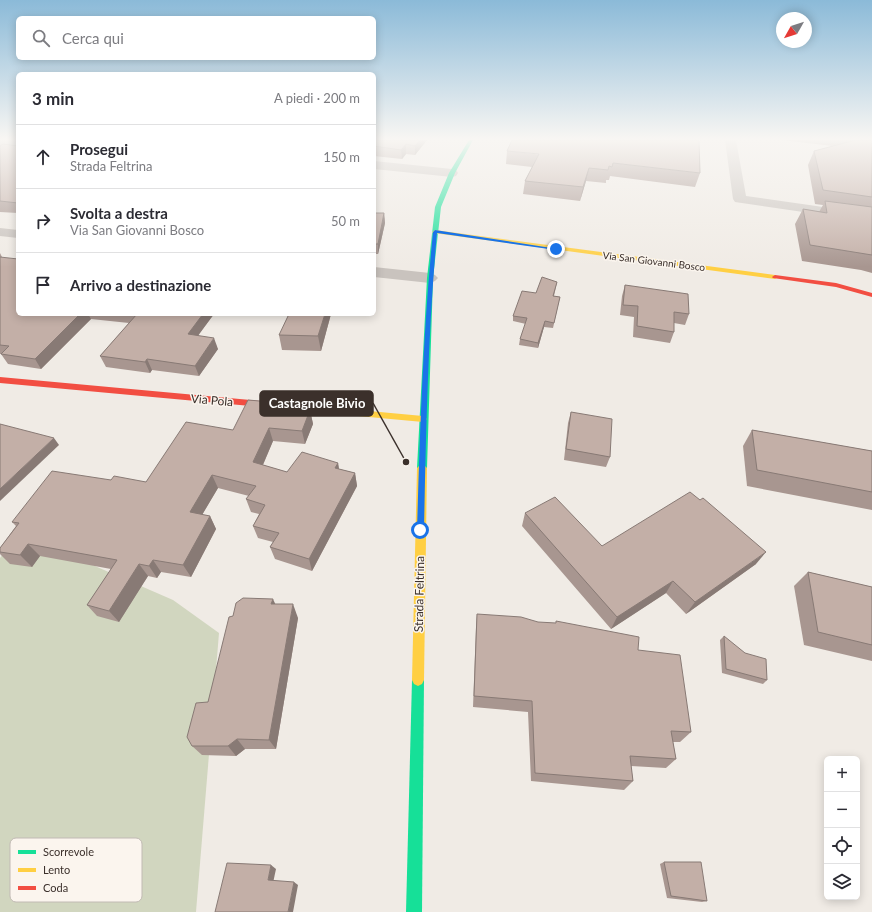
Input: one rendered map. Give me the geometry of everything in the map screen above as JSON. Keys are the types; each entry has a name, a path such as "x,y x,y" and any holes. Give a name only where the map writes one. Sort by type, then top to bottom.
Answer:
{"main road":[{"name":"Strada Feltrina","path":"414,912 424,419 430,278 438,207 448,183"},
{"name":"Via San Giovanni Bosco","path":"435,232 836,285 872,295"},
{"name":"Via Pola","path":"0,380 424,419"}],"street":[{"path":"737,183 740,199 872,218"},
{"path":"0,232 16,234"},
{"path":"376,272 430,278"}],"green space":[{"path":"19,533 173,600 219,633 196,912 0,912 0,558"}],"building":[{"path":"0,183 16,183 16,203 0,201"},
{"path":"540,183 584,183 583,187"},
{"path":"821,183 872,183 872,197 823,190"},
{"path":"825,201 872,207 872,255 810,245 803,209 827,213"},
{"path":"376,213 384,213 378,244 376,244"},
{"path":"0,257 16,259 16,316 78,316 35,359 1,354 9,346 0,345"},
{"path":"542,277 557,282 553,296 560,297 554,323 545,321 538,343 520,339 527,318 513,316 522,291 536,293"},
{"path":"625,285 688,294 689,314 674,312 674,332 637,326 638,306 623,305"},
{"path":"135,316 202,316 188,334 214,338 195,366 147,359 145,362 100,356"},
{"path":"288,316 324,316 318,336 279,335"},
{"path":"248,400 283,403 281,407 310,410 302,431 269,428 253,462 287,472 302,452 338,463 335,468 355,473 309,559 270,547 279,533 253,526 265,505 246,499 256,486 212,475 190,512 210,516 183,565 153,560 149,566 139,564 109,611 87,605 117,560 28,544 20,555 0,552 0,548 19,523 12,522 52,471 111,480 114,476 146,482 186,422 233,430"},
{"path":"571,412 612,419 610,457 566,449"},
{"path":"0,424 54,438 0,489"},
{"path":"752,430 872,451 872,492 757,470"},
{"path":"690,492 700,500 703,498 766,552 695,602 673,581 617,617 525,513 555,497 602,546"},
{"path":"808,572 872,587 872,645 818,632"},
{"path":"243,598 273,599 271,604 293,604 269,740 237,739 228,746 192,746 187,737 196,703 208,702 229,617 233,616 236,603"},
{"path":"477,614 521,617 538,622 556,623 556,621 639,637 638,650 680,655 691,732 671,731 676,759 630,756 633,781 535,773 532,701 474,696"},
{"path":"724,636 745,653 766,659 767,680 726,669"},
{"path":"664,862 701,862 707,901 671,896"},
{"path":"227,863 271,865 268,880 294,882 288,912 215,912"}],"traffic: fast":[{"path":"422,468 430,278 438,207 448,183"},
{"path":"414,912 418,680"}],"traffic: slow":[{"path":"435,232 775,277"},
{"path":"315,409 423,419"},
{"path":"418,680 422,468"}],"traffic: jam":[{"path":"775,277 836,285 872,295"},
{"path":"0,380 315,409"}],"place":[{"name":"Castagnole Bivio","path":"406,462"}],"route":[{"path":"420,530 430,278 435,232 556,249"}]}
